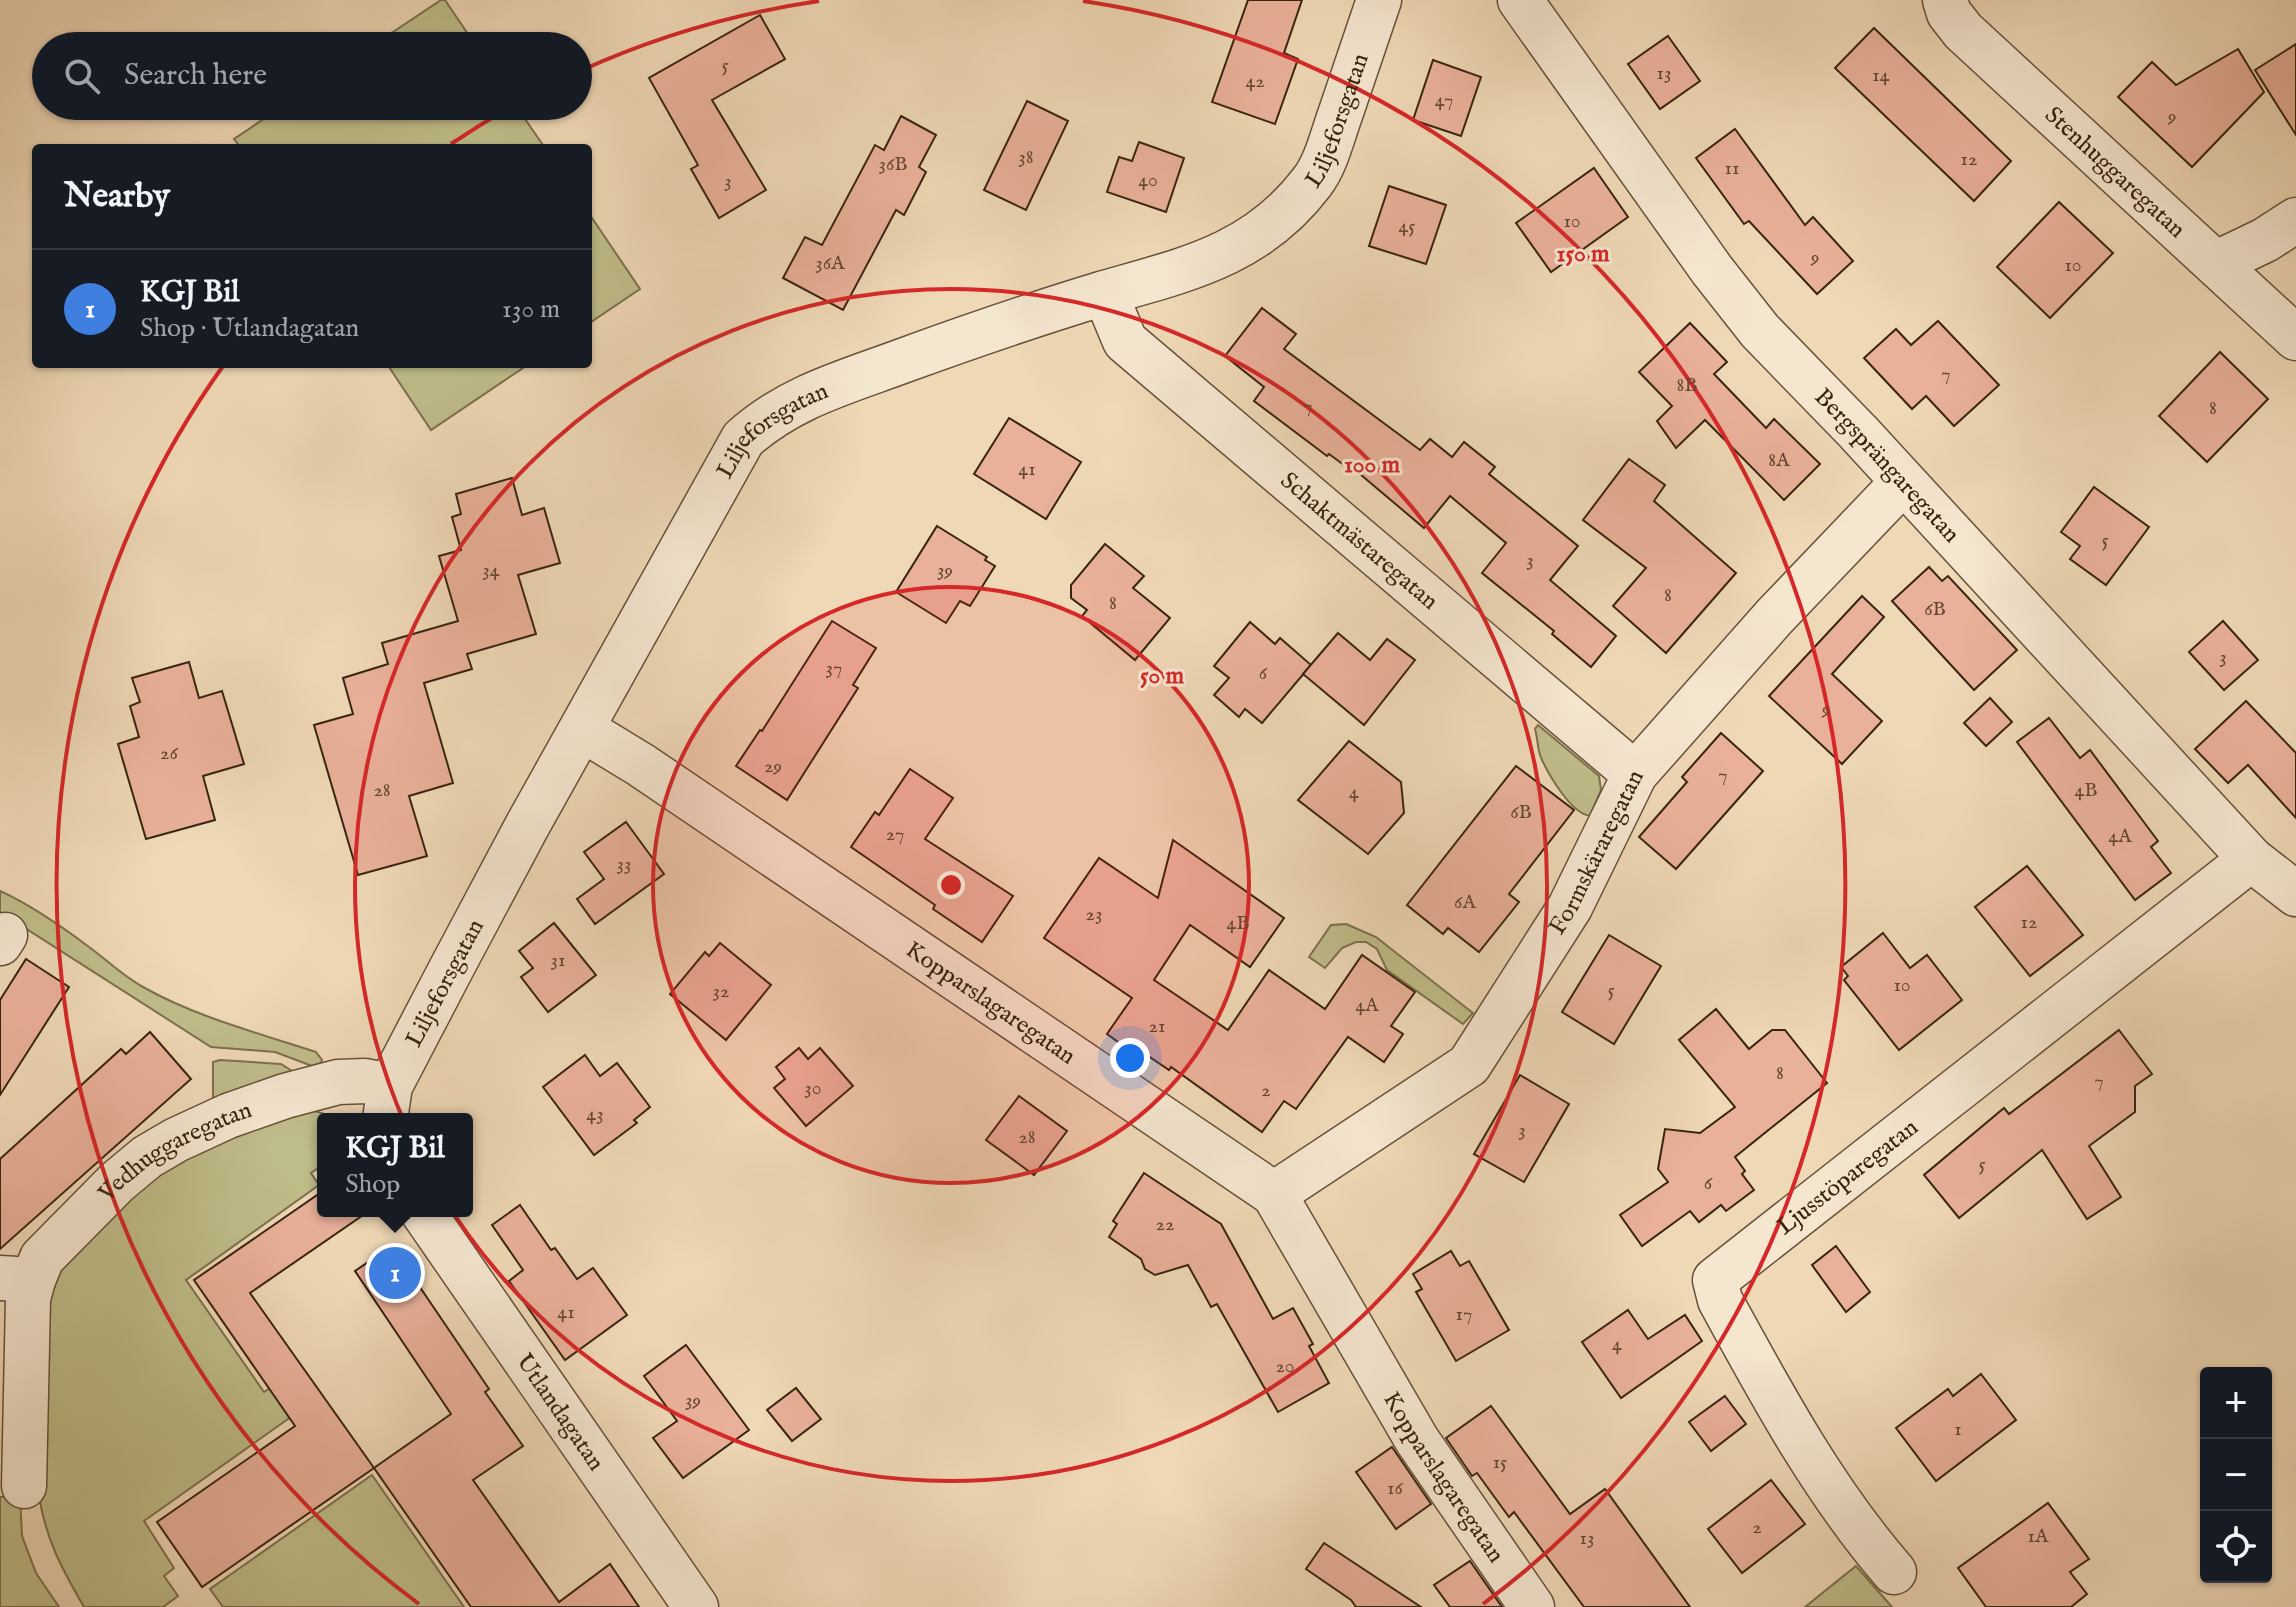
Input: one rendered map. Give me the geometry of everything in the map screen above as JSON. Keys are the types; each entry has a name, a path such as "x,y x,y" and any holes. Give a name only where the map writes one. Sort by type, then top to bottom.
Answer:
{"street":[{"name":"Liljeforsgatan","path":"387,1102 518,842 743,439 767,418 807,396 1030,315 1174,275 1216,258 1249,239 1282,215 1314,181 1329,148 1379,0"},
{"name":"Bergsprängaregatan","path":"1520,0 1712,270 1760,331 2251,859 2296,894"},
{"name":"Stenhuggaregatan","path":"1945,0 1949,13 1963,31 2296,338"},
{"path":"2217,263 2265,240 2296,220"},
{"name":"Schaktmästaregatan","path":"1105,293 1125,341 1635,774"},
{"name":"Formskäraregatan","path":"1274,1194 1469,1065 1570,907 1635,774 1774,617 1903,482"},
{"name":"Kopparslagaregatan","path":"582,729 653,773 1274,1194 1417,1440 1532,1607"},
{"name":"Ljusstöparegatan","path":"1894,1572 1861,1534 1788,1425 1720,1300 1715,1280 2251,859"},
{"name":"Vedhuggaregatan","path":"17,1279 117,1182 147,1157 176,1140 228,1116 338,1082 365,1081 387,1102"},
{"name":"Utlandagatan","path":"425,1217 696,1607"},
{"path":"17,1279 28,1299 24,1486"}],"shaded area":[{"path":"445,0 467,32 393,32"},
{"path":"262,120 526,120 542,144 238,144 234,139"},
{"path":"592,218 640,289 592,321"},
{"path":"390,368 523,368 431,430"},
{"path":"1538,725 1599,776 1601,790 1590,816 1569,801 1550,776 1539,752 1535,729"},
{"path":"0,891 57,924 129,978 163,998 206,1016 316,1052 321,1063 312,1066 275,1052 211,1047 0,912"},
{"path":"1346,924 1376,937 1473,1013 1463,1024 1387,970 1377,949 1366,942 1356,942 1342,948 1325,968 1309,957 1331,925"},
{"path":"213,1062 281,1064 292,1071 213,1099"},
{"path":"312,1110 321,1113 317,1113 317,1169 311,1173 317,1186 186,1280 264,1392 302,1368 322,1395 144,1521 174,1568 164,1576 178,1596 163,1607 84,1607 56,1554 39,1496 40,1283 167,1161 275,1119"},
{"path":"372,1475 464,1607 223,1607 210,1589"},
{"path":"20,1496 22,1536 36,1573 59,1607 0,1607 0,1497"},
{"path":"1856,1566 1892,1607 1805,1607"}],"building":[{"path":"1248,0 1302,0 1284,53 1298,59 1275,124 1212,102"},
{"path":"760,15 785,59 712,100 766,190 719,218 691,169 698,165 649,78"},
{"path":"1874,28 2011,161 1974,201 1835,68"},
{"path":"1668,36 1700,81 1660,109 1628,64"},
{"path":"2296,44 2296,135 2255,70"},
{"path":"2238,49 2264,92 2192,167 2118,97 2152,62 2176,85"},
{"path":"1433,60 1481,77 1461,136 1413,120"},
{"path":"1027,101 1068,121 1026,210 984,190"},
{"path":"901,116 936,135 919,167 926,172 904,215 896,210 843,310 783,278 805,237 822,245 875,145 884,150"},
{"path":"1735,129 1805,225 1813,217 1853,261 1817,294 1749,221 1744,224 1696,158"},
{"path":"1139,142 1184,158 1166,212 1107,192 1119,157 1132,161"},
{"path":"1594,168 1628,217 1551,272 1516,223"},
{"path":"1389,186 1446,205 1426,264 1369,246"},
{"path":"2059,202 2113,253 2050,318 1997,267"},
{"path":"1262,308 1296,334 1284,349 1420,450 1430,439 1452,457 1464,442 1495,467 1489,474 1578,546 1550,580 1616,636 1591,667 1552,634 1554,631 1482,573 1506,543 1450,496 1424,528 1354,469 1352,471 1329,454 1327,456 1254,401 1264,387 1225,356"},
{"path":"1938,321 1999,385 1954,426 1926,396 1912,409 1864,358 1896,329 1911,345"},
{"path":"1690,323 1727,362 1714,374 1766,428 1774,419 1820,464 1784,500 1705,420 1676,448 1657,421 1672,406 1639,372"},
{"path":"2220,352 2268,399 2207,462 2159,416"},
{"path":"1009,418 1081,462 1046,519 974,474"},
{"path":"1629,459 1665,485 1654,501 1736,573 1666,653 1613,606 1646,568 1583,520"},
{"path":"512,478 522,515 544,508 560,563 518,575 536,634 467,654 472,669 424,683 453,783 409,796 427,856 358,875 314,725 353,714 343,678 388,664 382,643 458,621 439,556 461,550 452,517 461,514 456,494"},
{"path":"2094,487 2149,527 2106,585 2070,559 2080,546 2061,532"},
{"path":"937,526 987,557 985,560 995,566 970,606 960,601 946,623 896,592"},
{"path":"1105,544 1144,576 1133,588 1170,618 1135,660 1082,616 1087,610 1071,598 1071,585"},
{"path":"1929,567 1942,581 1948,576 2017,650 1974,690 1892,601"},
{"path":"1862,596 1884,617 1832,674 1882,721 1842,764 1769,696"},
{"path":"832,621 876,648 853,685 858,688 787,800 736,766"},
{"path":"2223,621 2258,660 2224,690 2189,652"},
{"path":"1250,622 1275,644 1280,638 1311,665 1262,723 1245,709 1239,717 1214,695 1229,678 1214,666"},
{"path":"1338,633 1370,660 1387,639 1415,660 1364,725 1303,674"},
{"path":"189,662 199,698 222,691 244,764 203,776 215,820 146,839 118,744 139,737 130,706 140,702 132,678"},
{"path":"1990,698 2012,722 1986,746 1964,723"},
{"path":"2246,701 2296,753 2296,818 2248,765 2228,783 2195,749"},
{"path":"2049,718 2080,758 2090,750 2158,841 2151,847 2171,873 2135,900 2017,742"},
{"path":"1721,733 1763,771 1676,869 1639,837 1687,782 1682,777"},
{"path":"1349,741 1401,782 1404,813 1368,854 1298,800"},
{"path":"1516,766 1574,810 1509,894 1519,902 1479,952 1448,928 1443,934 1407,905"},
{"path":"910,769 953,798 925,839 1013,896 982,942 851,847 875,812 879,815"},
{"path":"626,822 664,874 595,924 577,899 604,879 584,852"},
{"path":"1173,840 1284,918 1250,967 1190,925 1154,980 1228,1030 1269,970 1325,1009 1362,955 1415,992 1391,1026 1403,1034 1384,1062 1348,1037 1296,1109 1284,1101 1262,1132 1171,1067 1169,1070 1135,1047 1132,1052 1107,1034 1132,998 1044,938 1099,858 1158,898"},
{"path":"2027,866 2083,935 2030,976 1975,907"},
{"path":"554,923 596,975 548,1012 521,977 533,968 519,951"},
{"path":"1883,933 1910,968 1927,955 1962,1000 1899,1050 1844,980 1848,976 1841,967"},
{"path":"1609,935 1661,966 1614,1044 1562,1012"},
{"path":"720,943 771,985 726,1040 670,994 705,952 709,956"},
{"path":"26,959 69,987 0,1095 0,1000"},
{"path":"1716,1009 1749,1049 1772,1030 1785,1030 1827,1083 1735,1157 1745,1171 1742,1174 1754,1190 1726,1211 1721,1205 1699,1222 1690,1211 1642,1246 1620,1215 1668,1182 1658,1169 1665,1129 1700,1133 1735,1107 1679,1040"},
{"path":"2119,1030 2152,1074 2135,1086 2135,1112 2089,1146 2121,1197 2087,1219 2042,1150 1959,1218 1924,1175 2004,1108 2009,1114"},
{"path":"150,1032 191,1079 0,1249 0,1159 121,1049 126,1054"},
{"path":"799,1048 808,1059 820,1048 853,1086 806,1126 774,1088 785,1079 776,1067"},
{"path":"585,1055 600,1076 617,1063 650,1107 634,1120 637,1123 594,1155 543,1087"},
{"path":"1520,1075 1569,1104 1524,1182 1474,1154"},
{"path":"1019,1096 1067,1131 1034,1175 986,1140"},
{"path":"1144,1173 1221,1224 1273,1319 1293,1308 1313,1344 1309,1346 1329,1383 1278,1412 1217,1304 1211,1307 1188,1265 1155,1275 1145,1269 1141,1259 1109,1237 1117,1224 1113,1221"},
{"path":"317,1195 317,1217 360,1217 250,1293 374,1468 202,1587 157,1522 295,1426 194,1280"},
{"path":"520,1205 551,1250 555,1248 577,1279 593,1268 627,1315 565,1360 509,1281 523,1270 492,1225"},
{"path":"392,1246 489,1389 485,1392 523,1446 473,1480 559,1602 610,1564 639,1607 471,1607 374,1468 451,1414 355,1271"},
{"path":"1836,1246 1870,1292 1846,1312 1812,1265"},
{"path":"1451,1251 1460,1266 1469,1261 1509,1330 1456,1361 1416,1292 1422,1289 1413,1274"},
{"path":"1628,1310 1648,1339 1685,1315 1702,1341 1621,1398 1582,1342"},
{"path":"686,1345 749,1430 683,1478 653,1438 677,1421 644,1376"},
{"path":"1981,1374 2016,1420 1936,1481 1896,1428 1948,1389 1953,1396"},
{"path":"796,1388 821,1419 792,1441 767,1410"},
{"path":"1725,1396 1746,1424 1711,1451 1689,1422"},
{"path":"1491,1406 1570,1514 1605,1489 1690,1607 1584,1607 1514,1512 1509,1517 1477,1473 1472,1476 1446,1438"},
{"path":"1392,1447 1431,1504 1396,1529 1356,1472"},
{"path":"1771,1480 1805,1524 1742,1573 1708,1529"},
{"path":"2048,1503 2089,1559 2070,1572 2087,1594 2071,1607 1986,1607 1958,1568"},
{"path":"1324,1543 1421,1607 1356,1607 1351,1600 1306,1569"},
{"path":"1470,1561 1502,1607 1450,1607 1434,1585"}],"place":[{"name":"KGJ Bil","path":"395,1273"}]}
